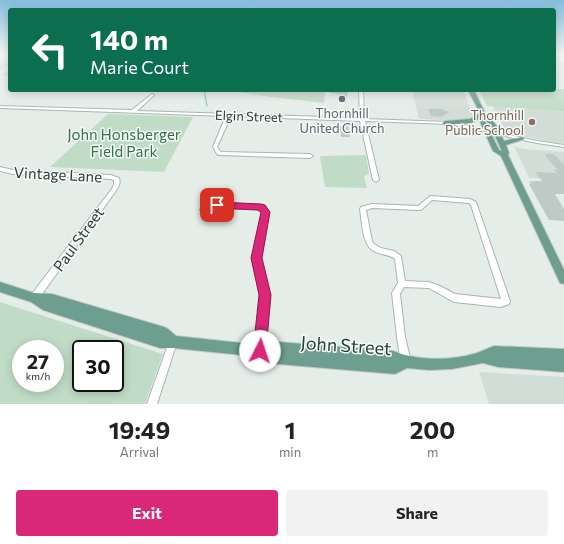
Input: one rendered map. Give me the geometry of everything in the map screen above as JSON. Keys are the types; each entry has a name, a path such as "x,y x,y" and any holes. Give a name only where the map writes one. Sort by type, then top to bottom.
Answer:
{"main road":[{"path":"472,92 482,115 486,130 496,151 504,155"},
{"path":"445,123 471,121 482,115 488,116 506,153 504,155 564,280"},
{"path":"502,145 522,139"},
{"name":"John Street","path":"0,287 34,298 47,306 160,342 260,351 277,358 395,368 406,362 446,363 485,358 498,361 564,366"},
{"name":"John Street","path":"485,358 494,352 564,355"}],"street":[{"path":"361,92 361,115 376,180"},
{"path":"133,112 152,95"},
{"name":"Elgin Street","path":"0,107 445,123 564,146"},
{"path":"229,115 215,147 219,153 310,156"},
{"name":"Vintage Lane","path":"0,169 13,172 111,177 117,179"},
{"name":"Paul Street","path":"34,298 113,191 117,185 117,179"},
{"path":"402,284 430,285 454,298 501,303 506,301 474,204 470,201 431,198 420,208 372,206 363,209 369,242 374,249 392,254 398,258 402,284 396,293 401,337 406,362"},
{"path":"203,210 217,205 257,206 261,207 266,212 256,258 265,295 260,351"},
{"path":"152,404 173,342"}],"shaded area":[{"path":"412,92 464,92 474,118 466,121 419,119"},
{"name":"Thornhill Public School","path":"493,106 564,111 564,143 550,142 505,132"},
{"path":"514,146 523,149 564,152 564,180 529,178"},
{"path":"479,372 564,377 564,404 489,404"}],"green space":[{"path":"4,73 8,73 8,77 1,75"},
{"path":"556,89 564,89 564,111 487,106 480,92 556,92"},
{"path":"239,92 325,92 324,103"},
{"name":"John Honsberger Field Park","path":"108,114 193,117 164,172 50,167"},
{"path":"366,155 369,174 364,176 367,188 325,187 320,156"},
{"path":"0,302 119,340 72,340 72,392 124,392 124,342 163,354 145,404 0,404"}],"building":[{"name":"Thornhill United Church","path":"348,92 346,103 337,101 339,94 330,93"},
{"path":"428,109 441,109 449,112 442,117 431,116"},
{"path":"340,126 348,126 350,137 341,137"},
{"path":"545,154 554,154 564,165 564,194 555,194 564,209 564,221 549,220 529,184 531,184 529,181 542,181 535,172 557,173 554,170 558,170 545,156 547,156"}],"waterway":[{"path":"204,92 205,96"},
{"path":"205,95 207,106"}],"place":[{"name":"Thornhill United Church","path":"342,99"},
{"name":"Thornhill Public School","path":"532,122"}],"route":[{"path":"217,205 257,206 264,209 266,212 256,258 264,283 265,295 260,351"}]}
